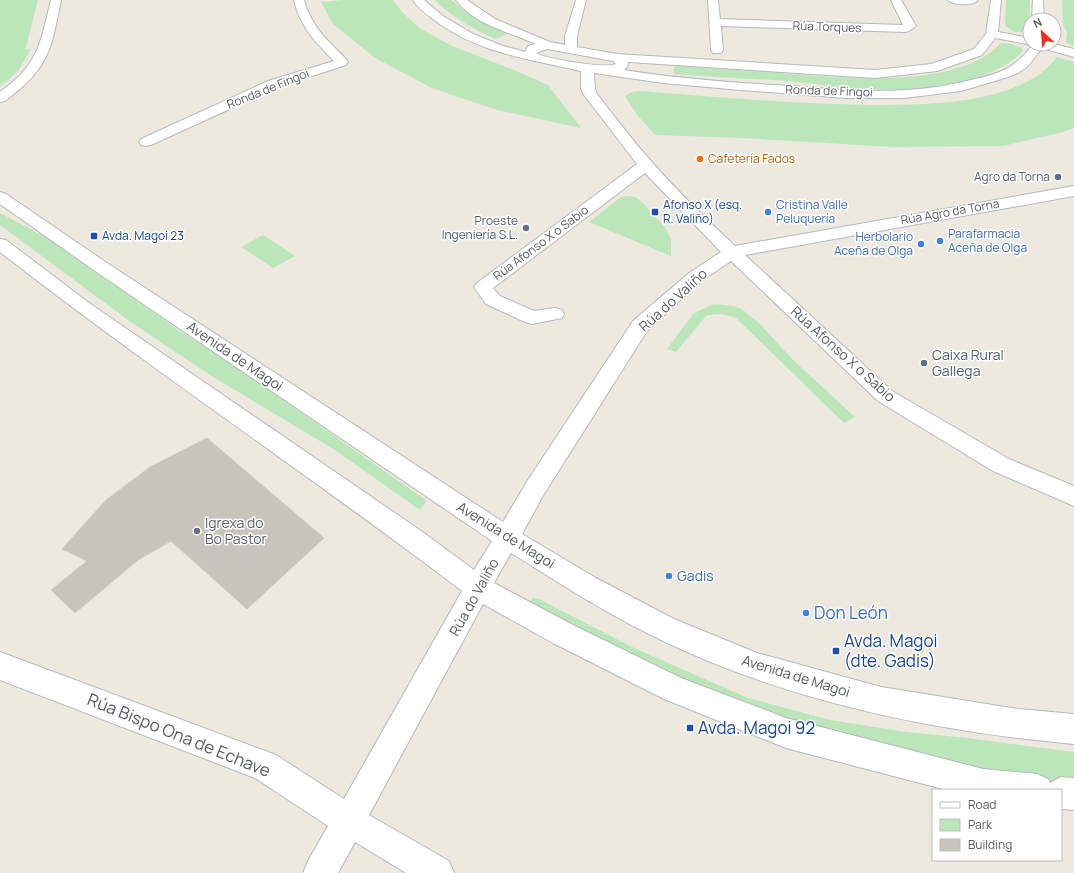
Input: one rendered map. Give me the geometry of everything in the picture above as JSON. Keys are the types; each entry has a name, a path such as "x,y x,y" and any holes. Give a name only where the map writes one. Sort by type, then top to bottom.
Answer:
{"street":[{"path":"0,98 24,80 35,69 45,49 56,0"},
{"name":"Ronda de Fingoi","path":"146,142 273,84 342,62 315,35 302,14 299,0"},
{"name":"Ronda de Fingoi","path":"418,0 422,5 450,26 489,46 534,58 664,81 823,93 910,94 947,90 976,84 1002,75 1021,65 1032,52"},
{"name":"Ronda de Fingoi","path":"461,0 493,22 547,45 617,58 795,70 875,74 933,68 978,52 992,34"},
{"path":"572,50 571,36 581,0"},
{"path":"713,0 717,50"},
{"name":"Rúa Torques","path":"714,22 905,29 910,26 896,0"},
{"path":"953,0 972,1"},
{"path":"996,0 992,34 1022,40"},
{"path":"1038,0 1038,12"},
{"path":"534,58 530,53 532,49 547,45"},
{"path":"1062,50 1074,53"},
{"path":"606,71 621,67 622,63 617,58"},
{"name":"Rúa Afonso X o Sabio","path":"587,68 588,90 591,95 646,164 708,230 885,396 1001,465 1074,496"},
{"name":"Rúa Afonso X o Sabio","path":"555,314 532,318 493,300 483,287 646,164"},
{"name":"Rúa Agro da Torna","path":"732,252 787,240 1074,191"},
{"name":"Avenida de Magoi","path":"0,197 104,269 507,538 587,586 664,628 757,667 881,701 1018,724 1074,729"},
{"path":"0,244 82,307 415,541 478,588 563,634 674,689 786,733 984,784 1028,789"},
{"name":"Rúa do Valiño","path":"320,873 478,588 536,487 640,326 695,277 732,252"},
{"name":"Rúa Bispo Ona de Echave","path":"0,666 265,766 349,821 437,873"},
{"path":"1062,793 1074,794"}],"green space":[{"path":"0,0 38,0 25,50 31,49 19,70 0,87"},
{"path":"342,0 393,0 403,13 421,29 452,46 548,85 581,128 497,110 432,88 375,58 333,24 321,2"},
{"path":"435,0 452,0 464,11 507,34 495,39 456,18"},
{"path":"1006,0 1030,0 1030,12 1022,12 1022,32 1015,32 1005,26"},
{"path":"1062,0 1074,0 1074,46 1066,42 1067,32 1063,25"},
{"path":"1001,43 1012,44 1022,48 1022,52 1007,64 988,73 943,85 919,88 853,88 789,81 674,74 674,66 838,77 891,78 942,72 966,65 991,52"},
{"path":"1057,57 1074,62 1074,128 1003,146 893,147 743,138 655,135 638,116 625,96 632,92 641,91 812,103 869,105 928,104 969,100 1007,90 1029,81 1038,75"},
{"path":"630,196 641,201 664,226 671,239 671,256 589,222 621,197"},
{"path":"0,213 47,238 183,333 232,364 427,501 420,510 335,450 210,375 128,320 0,225"},
{"path":"263,235 295,256 273,268 241,247"},
{"path":"714,304 734,306 743,310 760,324 793,360 855,417 844,423 736,318 718,314 706,316 676,352 667,349 694,313"},
{"path":"533,598 539,599 632,647 748,698 830,720 906,732 967,738 1074,752 1074,783 993,774 743,709 529,603"}],"building":[{"name":"Igrexa do Bo Pastor","path":"207,438 324,538 247,609 171,541 138,560 75,613 51,590 87,561 62,549 106,500 150,467"}],"place":[{"name":"Cafetería Fados","path":"700,159"},
{"name":"Agro da Torna","path":"1058,177"},
{"name":"Afonso X (esq. R. Valiño)","path":"655,212"},
{"name":"Cristina Valle Peluquería","path":"768,212"},
{"name":"Proeste Ingeniería S.L.","path":"526,228"},
{"name":"Avda. Magoi 23","path":"94,236"},
{"name":"Parafarmacia Aceña de Olga","path":"940,241"},
{"name":"Herbolario Aceña de Olga","path":"921,244"},
{"name":"Caixa Rural Gallega","path":"924,363"},
{"name":"Igrexa do Bo Pastor","path":"197,531"},
{"name":"Gadis","path":"669,576"},
{"name":"Don León","path":"806,613"},
{"name":"Avda. Magoi (dte. Gadis)","path":"836,651"},
{"name":"Avda. Magoi 92","path":"690,728"}]}
